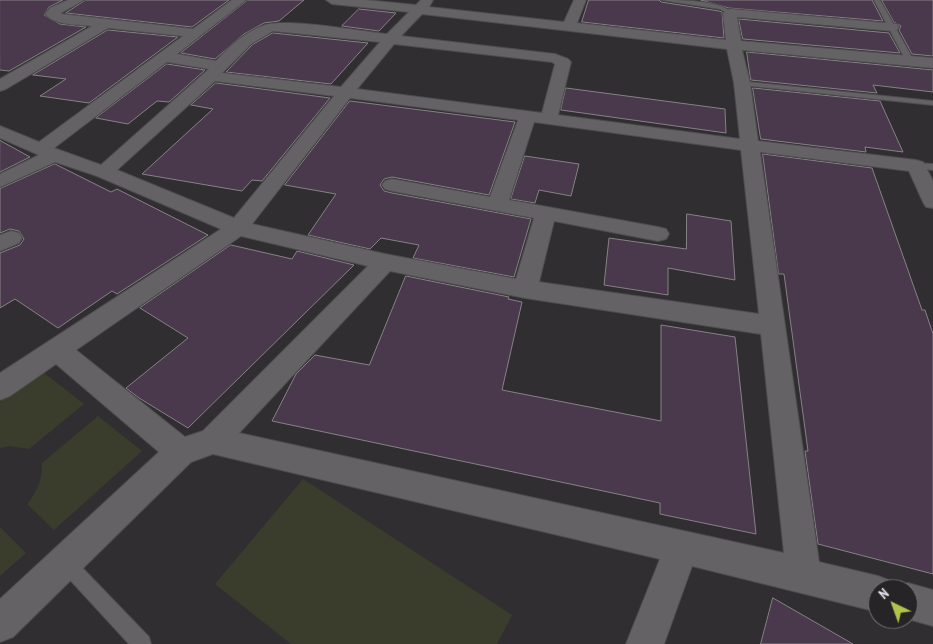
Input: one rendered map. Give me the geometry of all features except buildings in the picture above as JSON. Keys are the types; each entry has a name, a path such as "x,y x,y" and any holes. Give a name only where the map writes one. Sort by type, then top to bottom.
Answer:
{"street":[{"path":"78,0 52,14 59,18 194,33"},
{"path":"0,181 47,152 194,33 240,0"},
{"path":"332,0 424,5 734,45 933,63"},
{"path":"570,25 580,0"},
{"path":"0,388 238,228 346,92 390,40 424,5"},
{"path":"804,575 742,83 730,14 766,7 892,27"},
{"path":"0,86 106,23"},
{"path":"104,172 258,33 271,28 294,28 560,60 563,62 549,119"},
{"path":"165,57 215,71 346,92 749,146 924,166 933,202"},
{"path":"497,205 528,116"},
{"path":"0,132 47,152 104,172 238,228 385,262 525,289 772,326"},
{"path":"392,185 658,234"},
{"path":"525,289 545,214"},
{"path":"0,624 181,452 213,441 385,262"},
{"path":"56,349 181,452"},
{"path":"213,441 804,575 868,591"},
{"path":"645,644 682,548"},
{"path":"918,604 933,608"}],"lane":[{"path":"664,0 722,7 730,14"},
{"path":"877,0 910,61"},
{"path":"742,83 933,103"},
{"path":"66,563 142,644"}],"green space":[{"path":"43,372 84,404 29,449 10,446 0,448 0,402"},
{"path":"98,416 142,451 54,530 27,504 39,485 42,463"},
{"path":"303,479 512,615 497,644 291,644 215,584"},
{"path":"0,527 26,553 0,576"}]}
